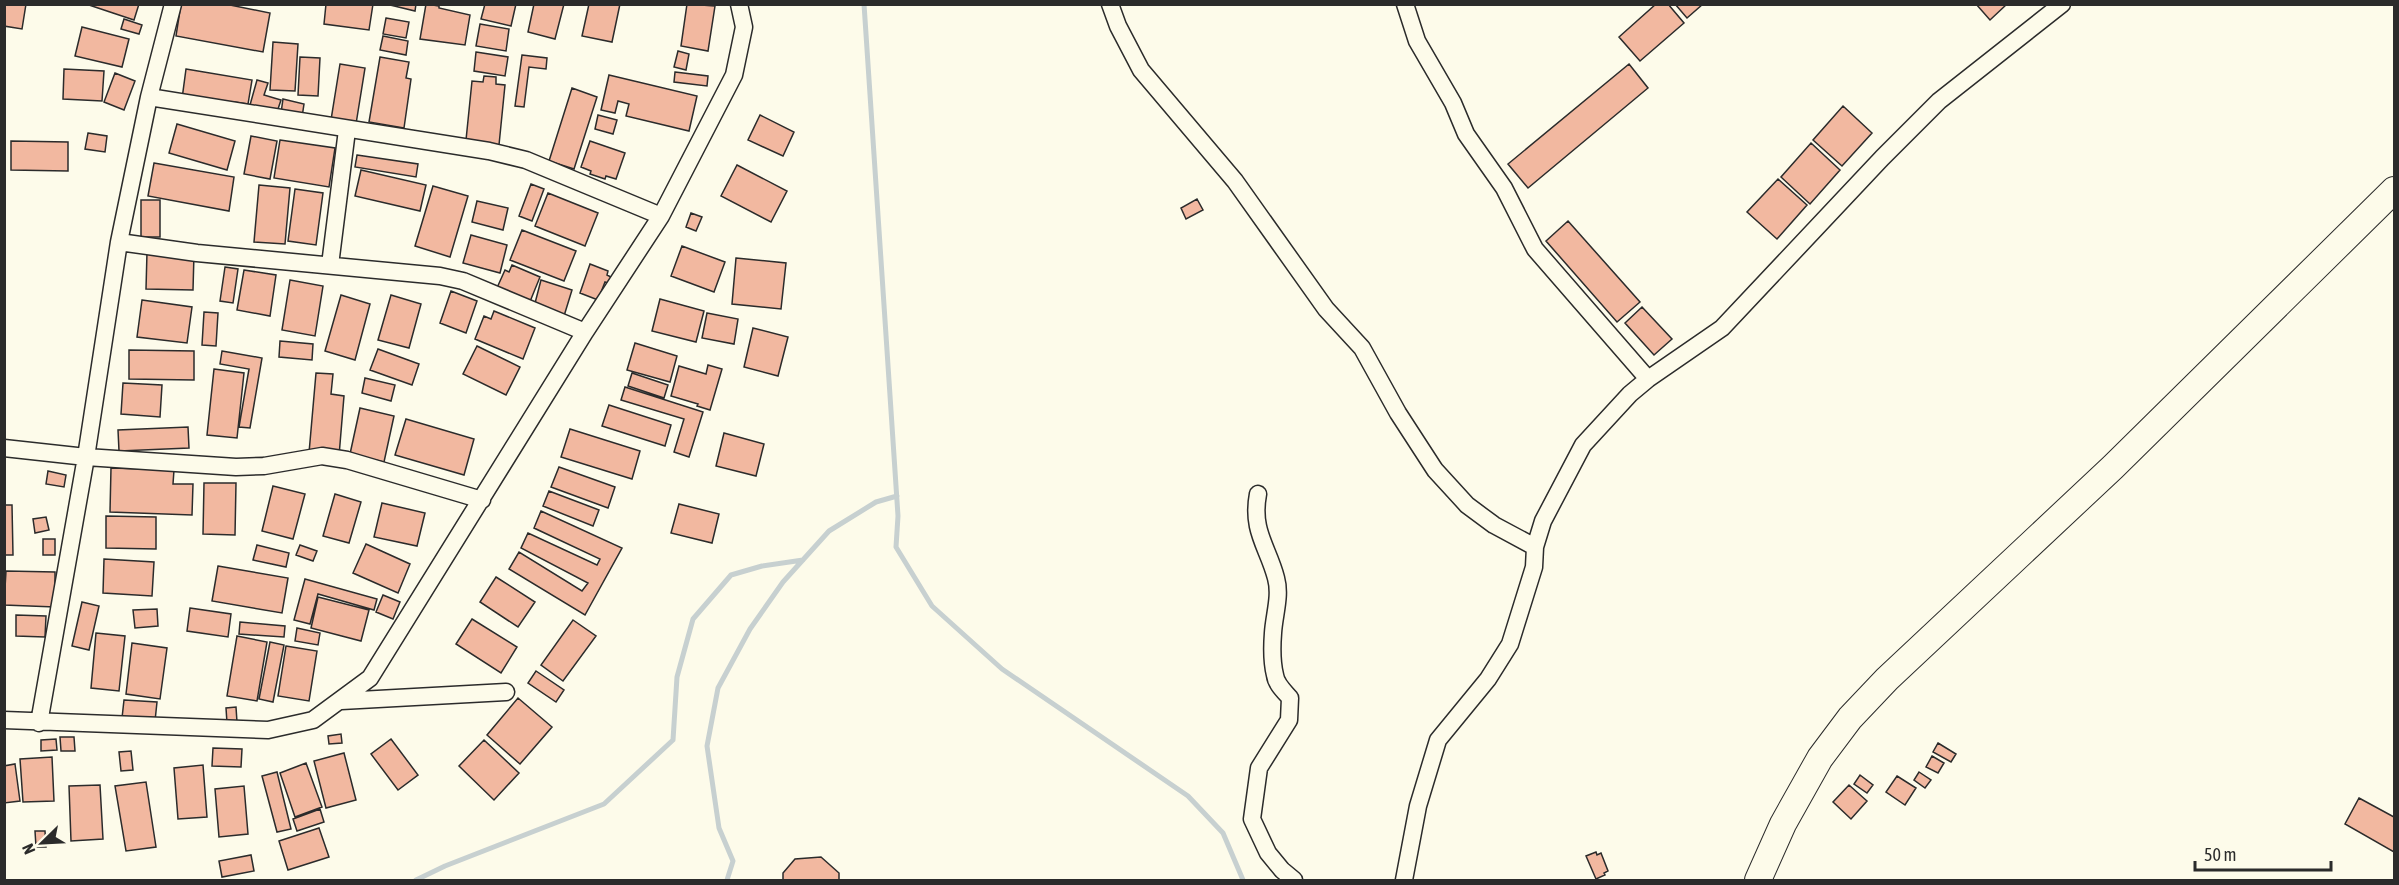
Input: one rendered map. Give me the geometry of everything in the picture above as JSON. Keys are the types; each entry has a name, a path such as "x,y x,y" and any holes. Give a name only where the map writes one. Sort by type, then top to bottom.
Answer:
{"main road":[{"path":"1758,880 1783,824 1814,768 1850,718 1887,679 2113,467 2394,190"}],"street":[{"path":"39,723 86,457 119,242 149,97 173,4"},
{"path":"4,720 268,730 313,720 370,678 585,332 661,216 734,75 744,27 739,4"},
{"path":"1110,4 1118,26 1141,70 1235,181 1326,309 1362,348 1398,413 1435,470 1467,506 1494,525 1535,547"},
{"path":"1405,4 1417,41 1453,103 1466,134 1504,188 1535,249 1648,379"},
{"path":"1404,880 1419,807 1438,740 1488,679 1510,644 1534,567 1535,547 1552,501 1583,445 1610,414 1648,379 1722,328 1882,158 1939,101 2040,10 2062,4"},
{"path":"149,97 489,151 526,160 661,216"},
{"path":"330,265 346,129"},
{"path":"119,242 197,253 440,276 463,281 585,332"},
{"path":"4,448 86,457 236,467 264,466 322,456 347,460 482,500"},
{"path":"1258,494 1259,534 1277,580 1278,601 1273,635 1275,675 1277,683 1290,698 1289,720 1259,768 1252,819 1268,853 1294,880"},
{"path":"341,701 506,692"}],"building":[{"path":"4,4 26,4 22,29 4,26"},
{"path":"86,4 139,4 134,20"},
{"path":"181,4 225,4 270,13 263,52 176,36"},
{"path":"326,4 373,4 369,30 324,24"},
{"path":"386,4 416,4 415,11"},
{"path":"426,4 470,15 465,45 420,39"},
{"path":"485,4 516,4 511,26 481,19"},
{"path":"534,4 564,4 555,39 528,32"},
{"path":"589,4 620,4 612,42 582,36"},
{"path":"687,4 715,6 708,51 681,46"},
{"path":"1656,4 1668,4 1684,23 1640,61 1619,37"},
{"path":"1675,4 1703,4 1687,18"},
{"path":"1976,4 2007,4 1990,20"},
{"path":"386,18 409,22 406,38 383,34"},
{"path":"124,19 142,25 139,34 121,29"},
{"path":"480,24 509,29 506,51 476,46"},
{"path":"82,27 129,39 122,67 75,56"},
{"path":"383,36 408,41 406,55 380,50"},
{"path":"273,42 298,44 295,91 270,90"},
{"path":"678,51 689,54 686,70 674,67"},
{"path":"476,52 508,57 505,76 474,71"},
{"path":"522,55 547,58 546,69 529,67 524,107 515,106"},
{"path":"300,57 320,58 318,96 298,95"},
{"path":"380,57 409,62 406,78 411,79 404,128 369,122"},
{"path":"340,64 365,68 356,124 331,120"},
{"path":"1629,64 1648,88 1528,188 1508,164"},
{"path":"64,69 104,71 102,101 63,99"},
{"path":"186,69 252,80 248,104 235,102 235,108 182,99"},
{"path":"675,72 708,76 707,86 674,82"},
{"path":"115,73 135,81 124,110 104,102"},
{"path":"609,75 697,96 689,131 626,116 629,104 618,101 615,113 601,110"},
{"path":"484,76 496,77 496,84 505,85 499,145 466,140 472,81 483,82"},
{"path":"257,80 268,83 264,95 281,100 277,112 250,105"},
{"path":"572,88 597,97 574,169 549,161"},
{"path":"283,99 304,104 302,117 281,113"},
{"path":"1843,106 1872,133 1842,166 1813,140"},
{"path":"598,115 617,120 613,134 595,129"},
{"path":"760,115 794,132 783,156 748,140"},
{"path":"177,124 235,141 227,170 169,153"},
{"path":"88,133 107,136 105,152 85,149"},
{"path":"251,136 277,141 270,179 244,174"},
{"path":"280,140 335,148 329,187 274,178"},
{"path":"11,141 68,142 68,171 11,170"},
{"path":"590,141 625,153 616,179 606,176 605,179 590,174 591,171 581,167"},
{"path":"1811,143 1840,170 1810,204 1781,177"},
{"path":"357,155 418,164 416,177 355,167"},
{"path":"154,163 234,177 229,211 148,196"},
{"path":"737,165 787,191 771,222 721,196"},
{"path":"361,170 426,185 420,211 355,196"},
{"path":"1778,179 1807,205 1777,239 1747,212"},
{"path":"531,184 544,189 532,221 519,216"},
{"path":"259,185 290,188 285,244 254,242"},
{"path":"433,186 468,196 450,257 415,246"},
{"path":"295,189 323,193 316,245 288,241"},
{"path":"548,193 598,213 585,246 535,226"},
{"path":"1197,199 1203,210 1186,219 1181,208"},
{"path":"141,200 160,200 160,237 141,237"},
{"path":"477,201 508,208 503,230 472,222"},
{"path":"691,213 702,217 696,231 686,227"},
{"path":"1568,221 1640,302 1617,322 1546,241"},
{"path":"522,230 576,251 564,281 510,260"},
{"path":"471,235 507,245 500,273 463,263"},
{"path":"682,246 725,262 714,292 671,276"},
{"path":"147,252 194,254 193,290 146,289"},
{"path":"736,258 786,263 781,309 732,304"},
{"path":"590,264 608,271 607,275 611,277 608,283 605,282 598,300 580,293"},
{"path":"512,265 540,277 529,304 496,290 505,270 509,272"},
{"path":"225,267 238,269 233,303 220,301"},
{"path":"244,270 276,275 270,316 237,310"},
{"path":"290,280 323,286 315,336 282,330"},
{"path":"541,280 572,290 564,316 534,307"},
{"path":"451,291 477,301 466,333 440,323"},
{"path":"341,295 370,304 355,360 325,351"},
{"path":"391,295 421,304 409,348 378,340"},
{"path":"660,299 704,311 696,342 652,331"},
{"path":"142,300 192,307 187,343 137,337"},
{"path":"1642,307 1672,339 1654,355 1625,323"},
{"path":"494,311 535,328 523,359 475,339 484,316 491,319"},
{"path":"204,312 218,313 216,346 202,345"},
{"path":"707,313 738,319 734,344 702,338"},
{"path":"753,328 788,337 778,376 744,367"},
{"path":"280,341 313,344 312,360 279,357"},
{"path":"635,343 677,356 670,382 627,370"},
{"path":"477,346 520,367 506,395 463,374"},
{"path":"378,349 419,364 412,385 370,370"},
{"path":"129,350 194,351 194,380 129,379"},
{"path":"222,351 262,358 250,428 239,427 249,369 220,364"},
{"path":"708,365 722,369 710,410 671,396 679,366 706,374"},
{"path":"214,369 244,373 237,438 207,435"},
{"path":"316,373 333,374 331,394 344,396 339,456 309,453"},
{"path":"632,373 668,385 664,398 628,386"},
{"path":"365,378 395,385 391,401 362,393"},
{"path":"123,383 162,385 160,417 121,414"},
{"path":"625,387 703,412 689,457 674,452 684,419 621,400"},
{"path":"609,405 671,425 665,446 602,426"},
{"path":"360,408 394,416 384,462 350,454"},
{"path":"406,419 474,439 464,475 395,455"},
{"path":"188,427 189,448 119,451 118,430"},
{"path":"570,429 640,451 632,479 561,457"},
{"path":"724,433 764,444 756,476 716,466"},
{"path":"559,467 615,487 608,508 551,487"},
{"path":"111,468 174,470 173,484 193,484 192,515 110,512"},
{"path":"48,471 66,475 64,487 46,484"},
{"path":"204,483 236,483 235,535 203,534"},
{"path":"273,486 305,494 293,539 262,531"},
{"path":"549,491 599,510 593,526 543,506"},
{"path":"335,494 361,502 349,543 323,536"},
{"path":"382,503 425,513 417,546 374,537"},
{"path":"679,504 719,514 712,543 671,533"},
{"path":"4,505 12,505 13,555 4,555"},
{"path":"541,511 622,548 585,615 509,569 519,552 582,591 588,583 521,548 528,533 597,565 600,559 534,528"},
{"path":"106,516 156,517 156,549 106,548"},
{"path":"46,517 49,530 35,533 33,519"},
{"path":"43,539 55,539 55,555 43,555"},
{"path":"366,544 410,564 398,593 353,573"},
{"path":"257,545 289,553 286,567 253,560"},
{"path":"300,545 317,551 313,561 296,555"},
{"path":"104,559 154,562 152,596 103,593"},
{"path":"218,566 288,578 282,613 212,601"},
{"path":"6,571 55,572 55,607 4,605"},
{"path":"496,577 535,602 518,627 480,602"},
{"path":"305,579 377,599 374,610 318,594 310,624 294,620"},
{"path":"383,595 400,602 393,619 376,612"},
{"path":"318,597 369,610 361,641 311,628"},
{"path":"82,602 99,606 89,650 72,646"},
{"path":"190,608 231,614 228,637 187,631"},
{"path":"157,609 158,626 135,628 133,610"},
{"path":"16,615 46,616 45,637 16,636"},
{"path":"472,619 517,647 501,673 456,644"},
{"path":"573,620 596,636 563,681 541,665"},
{"path":"240,622 285,626 284,637 239,634"},
{"path":"297,628 320,633 318,645 295,641"},
{"path":"96,633 125,636 119,691 91,688"},
{"path":"237,636 267,642 257,701 227,696"},
{"path":"270,642 284,645 273,702 259,699"},
{"path":"132,643 167,648 160,699 126,694"},
{"path":"286,646 317,651 309,701 278,696"},
{"path":"536,671 564,690 556,702 528,683"},
{"path":"518,698 552,727 520,764 487,735"},
{"path":"124,700 157,702 155,721 122,718"},
{"path":"236,707 237,722 227,723 226,708"},
{"path":"341,734 342,743 329,744 328,736"},
{"path":"60,737 74,737 75,751 61,751"},
{"path":"56,739 57,750 41,751 41,740"},
{"path":"391,739 418,775 398,790 371,754"},
{"path":"484,740 519,773 494,800 459,766"},
{"path":"1938,743 1956,754 1951,762 1933,752"},
{"path":"213,748 242,749 241,767 212,766"},
{"path":"131,751 133,770 121,771 119,752"},
{"path":"344,753 356,800 326,808 314,761"},
{"path":"1932,756 1944,763 1938,773 1926,767"},
{"path":"52,757 54,801 23,802 20,759"},
{"path":"306,763 322,807 295,817 280,773"},
{"path":"15,764 20,801 4,803 4,766"},
{"path":"203,765 207,817 178,819 174,768"},
{"path":"277,772 291,829 277,832 262,776"},
{"path":"1919,772 1931,780 1925,788 1914,780"},
{"path":"1860,775 1873,785 1867,793 1854,784"},
{"path":"1897,776 1916,788 1905,805 1886,792"},
{"path":"146,782 156,847 126,851 115,786"},
{"path":"100,785 103,839 71,841 69,786"},
{"path":"1849,785 1867,801 1851,819 1833,802"},
{"path":"244,786 248,834 219,837 215,789"},
{"path":"2359,798 2394,817 2394,852 2345,824"},
{"path":"320,809 324,822 297,831 293,819"},
{"path":"319,828 329,857 288,870 279,841"},
{"path":"35,831 45,831 46,847 36,847"},
{"path":"1596,852 1597,855 1601,853 1608,871 1596,879 1586,856"},
{"path":"251,855 254,871 222,877 219,861"},
{"path":"821,857 839,873 839,880 783,880 783,873 795,859"}],"waterway":[{"path":"864,4 898,516 896,547 932,606 1002,669 1188,796 1223,833 1243,880"},
{"path":"727,880 733,861 719,828 707,746 718,688 750,629 783,582 829,531 876,502 897,496"},
{"path":"416,880 445,866 604,804 673,740 677,677 693,619 731,575 762,566 803,560"}]}
